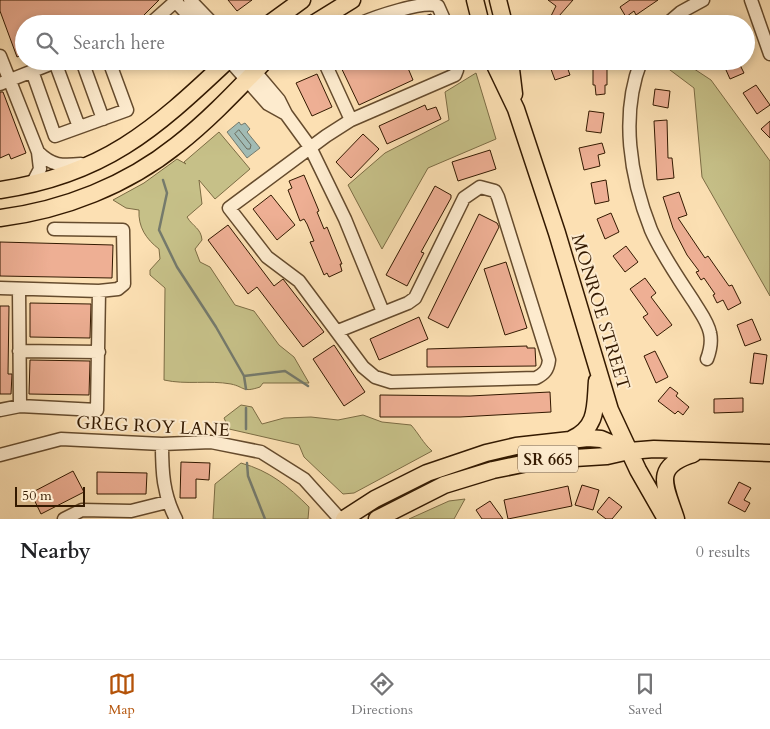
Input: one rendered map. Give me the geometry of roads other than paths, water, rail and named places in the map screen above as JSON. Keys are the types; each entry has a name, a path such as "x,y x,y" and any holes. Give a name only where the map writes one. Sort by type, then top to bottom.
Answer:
{"main road":[{"path":"281,15 302,0"},
{"path":"327,15 352,0"},
{"path":"475,0 479,15"},
{"path":"498,0 502,15"},
{"path":"0,190 68,174 121,149 154,128 218,70"},
{"path":"0,218 72,202 100,191 140,171 191,134 252,70"},
{"name":"MONROE STREET","path":"497,70 516,109 557,233 610,410 629,451 666,519"},
{"name":"MONROE STREET","path":"511,70 516,109"},
{"path":"570,440 587,430 593,421 598,372"},
{"name":"SR 665","path":"344,519 352,512 400,486 457,461 516,446 570,440 601,439 629,451"},
{"name":"SR 665","path":"377,519 444,485 493,470 542,460 607,456 629,451 770,453"},
{"path":"676,519 665,484 667,468 677,460 702,451"}],"street":[{"path":"190,0 204,15"},
{"path":"678,15 703,0"},
{"path":"751,0 770,54"},
{"path":"160,15 176,1 188,15"},
{"path":"382,15 426,2 438,6 442,15"},
{"path":"0,56 4,82 38,152 48,162 59,166 94,162"},
{"path":"59,70 79,128"},
{"path":"85,70 103,119"},
{"path":"4,82 32,71 55,136 127,110 112,70"},
{"path":"254,70 279,100 286,114 310,147 345,219 383,312"},
{"path":"328,70 351,120"},
{"path":"338,331 408,303 415,298 464,198 480,187 488,188 495,191 498,196 549,360 548,366 543,375 536,378 391,382 376,377 369,372 299,281 267,257 229,208 310,147 351,120 455,75 457,70"},
{"path":"638,70 632,90 630,114 630,143 636,182 652,231 662,251 707,324 711,344 707,359"},
{"path":"32,184 40,169 38,152"},
{"path":"0,288 99,291 118,289 124,284 123,230 54,229"},
{"path":"19,289 20,406"},
{"path":"0,410 20,406 97,410 99,291"},
{"path":"20,351 98,352"},
{"name":"GREG ROY LANE","path":"0,455 61,440 162,444 211,442 261,452 304,479 340,519"},
{"path":"162,444 162,478 167,502 176,519"},
{"path":"64,519 82,510 131,511 167,502"}],"water":[{"path":"239,122 241,125 245,123 250,129 247,132 260,148 247,158 227,132"}],"waterway":[{"path":"163,180 167,193 159,230 177,267 216,327 244,376 285,371 308,386"},
{"path":"244,376 246,389"},
{"path":"246,408 246,429"},
{"path":"247,463 248,476 265,519"}]}
